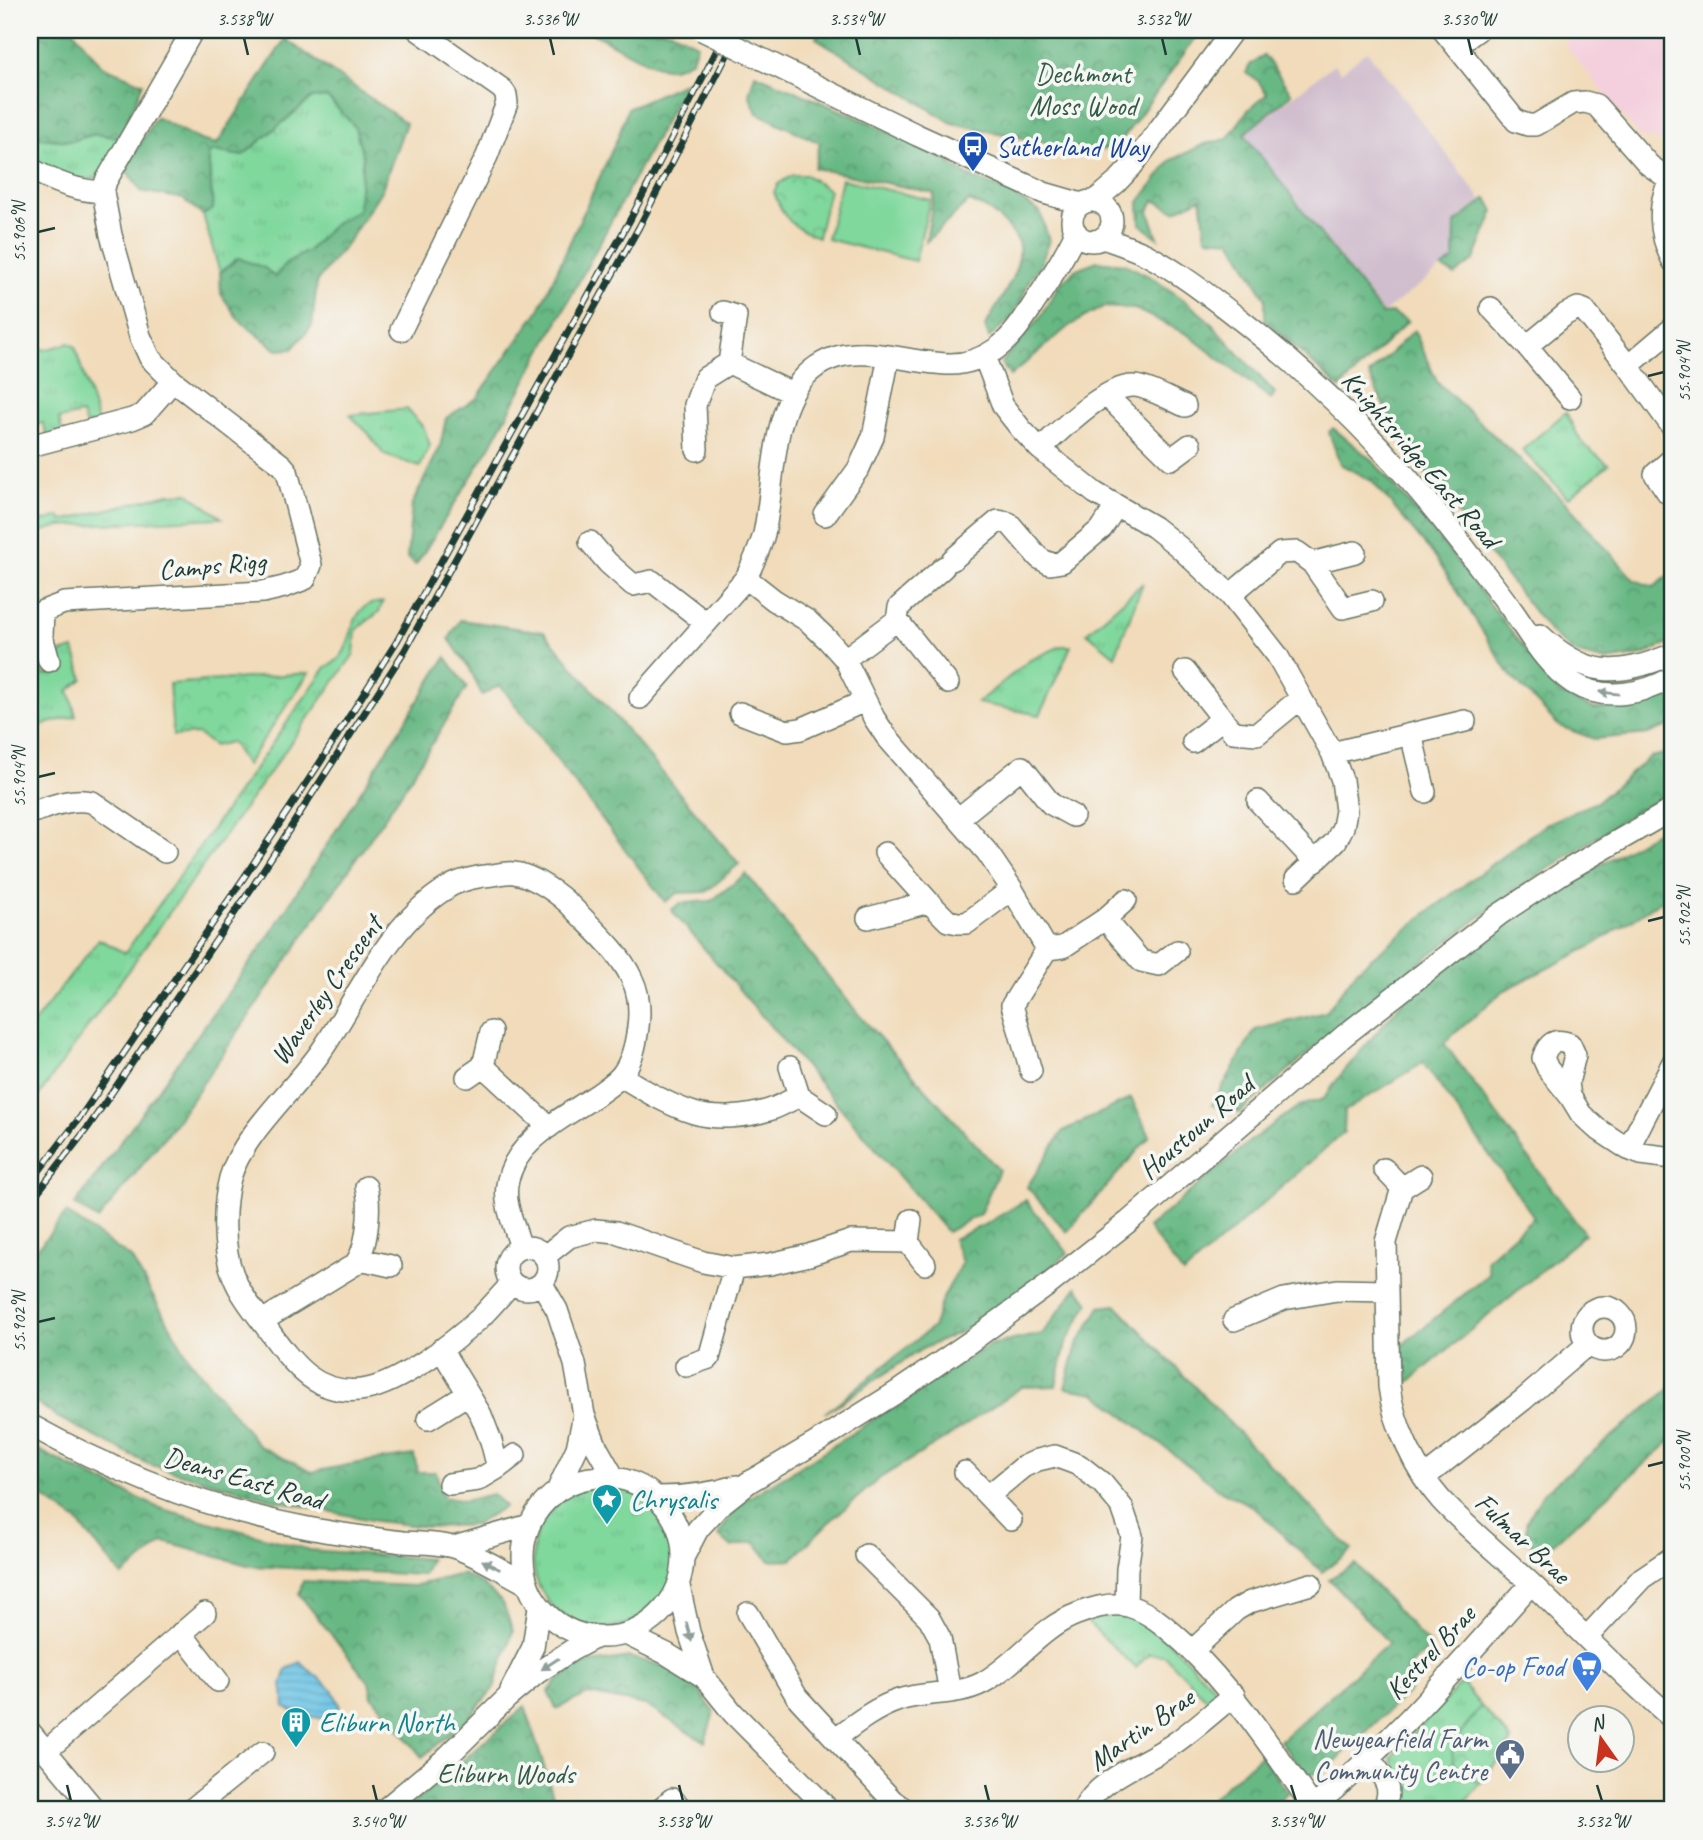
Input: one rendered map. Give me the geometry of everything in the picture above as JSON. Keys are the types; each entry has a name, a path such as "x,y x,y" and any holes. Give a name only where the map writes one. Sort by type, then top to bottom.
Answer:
{"street":[{"path":"30,168 69,187 103,191 192,30"},
{"path":"401,330 487,156 507,103 502,89 418,30"},
{"name":"Knightsridge East Road","path":"702,30 917,135 1044,193 1198,286 1316,383 1403,472 1462,544 1546,657 1574,684 1612,694 1632,693 1673,677"},
{"path":"640,698 746,578 764,534 780,426 792,393 803,378 816,367 839,355 862,353 950,364 984,356 1010,338 1116,183 1132,166 1233,30"},
{"path":"1478,30 1450,38 1516,121 1535,125 1573,103 1596,105 1649,165 1672,178 1664,197 1661,218 1666,247 1673,261"},
{"name":"Camps Rigg","path":"50,662 42,636 43,611 64,603 263,592 305,579 311,565 287,471 173,381 150,358 140,337 111,235 103,191"},
{"path":"1491,308 1570,398"},
{"path":"1527,346 1566,314 1578,308 1584,310 1673,428"},
{"path":"696,450 695,405 705,378 729,363 736,316 723,312"},
{"path":"1628,366 1673,328"},
{"path":"825,515 859,468 873,437 889,356"},
{"path":"984,356 1003,405 1040,449 1094,493 1154,527 1180,547 1230,595 1277,655 1332,753 1342,780 1346,811 1343,827 1336,841 1296,879"},
{"path":"729,363 792,393"},
{"path":"30,446 144,414 173,381"},
{"path":"1040,449 1086,408 1123,387 1137,386 1185,406"},
{"path":"1107,396 1171,459 1190,445"},
{"path":"1668,493 1655,474 1673,458"},
{"path":"845,659 897,620 899,607 998,521 1009,523 1040,558 1050,564 1062,562 1102,527 1116,506"},
{"path":"590,542 608,563 633,585 655,575 706,623"},
{"path":"1230,595 1280,553 1297,552 1312,563 1343,608 1372,601"},
{"path":"1312,563 1355,552"},
{"path":"746,578 774,600 808,621 845,659 874,718 987,852 1047,949"},
{"name":"Knightsridge East Road","path":"1510,608 1553,648 1587,667 1609,670 1632,667 1673,654"},
{"path":"897,620 948,683"},
{"path":"1185,671 1233,732 1257,734 1301,698"},
{"path":"740,713 787,731 801,729 865,701"},
{"path":"1194,742 1222,719"},
{"path":"1332,753 1465,721"},
{"path":"1411,734 1425,792"},
{"path":"959,818 1022,767 1051,804 1073,816"},
{"path":"30,813 74,801 92,802 165,852"},
{"path":"1258,801 1315,862"},
{"name":"Houstoun Road","path":"684,1556 698,1530 720,1505 749,1482 897,1392 1046,1286 1128,1222 1345,1035 1500,914 1564,872 1673,809"},
{"path":"885,853 948,921 967,923 1012,889"},
{"name":"Waverley Crescent","path":"512,1283 477,1321 419,1364 386,1383 368,1389 347,1391 328,1388 309,1378 295,1364 244,1296 232,1273 225,1237 230,1178 247,1143 305,1074 335,1031 377,960 401,929 425,904 449,886 484,876 515,873 538,882 565,900 613,950 632,979 638,1002 637,1040 632,1057 621,1076 533,1139 514,1162 507,1181 506,1201 522,1248"},
{"path":"1047,949 1063,947 1105,919 1126,900"},
{"path":"868,918 929,902"},
{"path":"1105,919 1141,961 1158,965 1177,951"},
{"path":"1031,1071 1012,1005 1047,949"},
{"path":"491,1032 475,1071 549,1127"},
{"path":"1628,1149 1673,1062"},
{"path":"790,1067 799,1096 826,1114"},
{"path":"621,1076 657,1097 695,1114 738,1116 770,1110 799,1096"},
{"path":"1570,1096 1581,1114 1596,1128 1628,1149 1641,1154 1673,1158"},
{"path":"1384,1169 1402,1188 1421,1177"},
{"path":"262,1321 360,1259 370,1200 366,1186"},
{"name":"Fulmar Brae","path":"1402,1188 1386,1242 1389,1386 1397,1423 1416,1462 1440,1499 1673,1719"},
{"path":"911,1220 908,1242 925,1264"},
{"path":"545,1256 569,1237 596,1230 616,1232 703,1262 734,1268 770,1264 851,1241 908,1242"},
{"path":"522,1248 538,1249 545,1256 549,1270 547,1278 534,1289 523,1289 512,1283 507,1276 507,1260 515,1250 522,1248"},
{"path":"360,1259 391,1266"},
{"path":"686,1366 709,1358 734,1268"},
{"path":"542,1284 556,1310 575,1364 584,1415 597,1448 613,1476"},
{"path":"1234,1320 1284,1299 1337,1290 1387,1291"},
{"path":"1425,1477 1588,1344"},
{"path":"441,1349 481,1415 491,1441 506,1462 478,1479 449,1484"},
{"path":"428,1419 468,1394"},
{"path":"584,1415 578,1448 558,1489 537,1510 526,1526 522,1549 524,1573 540,1607 549,1617 566,1628 586,1635 628,1635 667,1654 704,1677 733,1713 829,1810"},
{"name":"Deans East Road","path":"30,1425 71,1448 188,1496 308,1528 454,1547 527,1584"},
{"path":"836,1738 870,1713 901,1699 950,1692 980,1684 1004,1670 1046,1631 1074,1615 1104,1606 1126,1605 1132,1536 1122,1507 1102,1483 1079,1465 1055,1456 1023,1467 988,1496"},
{"path":"965,1472 1011,1520"},
{"path":"558,1489 584,1478 613,1476 639,1484 658,1497 673,1515 680,1532 684,1556 679,1586 670,1602 653,1620 628,1635"},
{"name":"Houstoun Road","path":"658,1497 699,1495 749,1482"},
{"name":"Deans East Road","path":"454,1547 526,1526"},
{"path":"866,1555 890,1567 929,1618 940,1638 950,1692"},
{"path":"1587,1637 1642,1578 1673,1557"},
{"name":"Martin Brae","path":"1192,1651 1236,1610 1250,1602 1311,1584"},
{"name":"Kestrel Brae","path":"1311,1808 1369,1758 1456,1668 1531,1584"},
{"path":"679,1586 689,1632 704,1677"},
{"name":"Martin Brae","path":"1126,1605 1146,1612 1171,1631 1234,1696 1311,1808"},
{"path":"506,1698 533,1647 540,1607"},
{"path":"46,1751 205,1613"},
{"path":"748,1613 797,1697 893,1801 906,1810"},
{"path":"181,1633 218,1681"},
{"path":"384,1810 445,1759 506,1698 537,1673 598,1636"},
{"name":"Martin Brae","path":"1083,1810 1086,1803 1108,1783 1177,1742 1234,1696"},
{"path":"30,1732 91,1809"},
{"path":"191,1810 263,1752"},
{"path":"1369,1758 1388,1789 1387,1803 1381,1810"}],"shaded area":[{"path":"1581,30 1673,30 1673,142 1641,138 1564,44"},
{"path":"1367,51 1482,200 1454,222 1453,259 1383,313 1245,134 1334,64 1341,72"}],"green space":[{"path":"30,30 73,30 102,66 143,83 121,138 95,134 71,141 30,137 30,118 36,106 30,101"},
{"path":"587,30 669,30 697,44 692,60 666,68 639,58"},
{"name":"Dechmont Moss Wood","path":"821,30 1201,30 1116,148 1083,151 952,123 816,38"},
{"path":"285,39 406,123 382,189 351,238 317,281 312,326 292,349 277,350 239,320 221,294 220,273 238,258 265,268 275,277 286,264 308,251 333,225 358,210 363,157 355,127 327,97 312,98 242,156 214,151 208,154 213,209 203,215 183,199 141,191 125,169 156,117 200,140 217,144"},
{"path":"1264,55 1292,94 1244,134 1382,314 1392,313 1408,321 1340,388 1265,320 1265,298 1231,240 1206,238 1201,198 1175,211 1154,200 1149,211 1158,238 1140,224 1139,202 1171,160 1205,144 1227,139 1249,109 1267,94 1258,81 1246,73 1250,65"},
{"path":"755,74 929,148 967,175 1008,192 1040,212 1049,241 1041,263 1010,319 989,338 985,326 1003,297 1018,262 1017,238 1000,220 969,201 926,242 934,193 814,168 820,143 757,113 749,94"},
{"path":"686,82 490,447 416,565 407,558 412,504 440,447 446,418 477,398 539,310 618,137 628,108"},
{"path":"327,97 356,127 363,157 358,210 333,225 308,251 286,264 275,277 238,258 220,273 203,215 213,209 208,154 214,151 242,156 312,98"},
{"path":"95,134 121,138 108,163 96,178 82,181 30,161 30,137 71,141"},
{"path":"793,175 806,175 829,190 818,237 795,226 777,201 774,192 778,184"},
{"path":"842,179 930,200 915,261 827,239"},
{"path":"1487,198 1494,211 1474,260 1455,275 1442,268 1454,259 1455,223"},
{"path":"1097,261 1125,264 1151,277 1183,299 1207,319 1275,393 1271,399 1187,334 1135,309 1103,307 1069,326 1010,376 1001,363 1040,318 1059,285 1076,269"},
{"path":"1414,330 1437,382 1567,504 1634,580 1654,587 1673,572 1673,641 1643,655 1606,661 1575,653 1550,632 1401,441 1369,375"},
{"path":"69,343 75,347 98,422 86,425 82,414 59,419 62,432 47,436 43,423 30,426 30,347 45,350"},
{"path":"407,409 424,428 430,445 420,467 384,455 350,415"},
{"path":"1566,412 1582,442 1609,464 1568,498 1522,450"},
{"path":"1333,428 1373,461 1449,551 1560,694 1595,709 1634,705 1669,697 1673,693 1673,724 1648,734 1594,739 1559,726 1510,675 1437,559 1372,481 1340,464 1329,432"},
{"path":"188,493 222,518 60,526 30,535 30,525 60,516 62,521 168,494"},
{"path":"1143,583 1115,656 1087,633"},
{"path":"383,602 379,612 356,630 354,654 30,1108 30,1028 99,939 125,953 326,667 342,655 359,613 368,605"},
{"path":"460,620 544,632 739,864 706,892 678,893 665,902 500,685 482,695 470,669 449,639"},
{"path":"1061,646 1071,646 1040,715 977,703 1030,660"},
{"path":"74,649 83,679 69,690 76,716 30,728 30,658 38,655 44,675 64,671 60,653"},
{"path":"446,657 467,687 400,795 175,1124 98,1220 75,1205 267,939"},
{"path":"309,673 246,765 231,742 214,746 198,734 173,736 169,684"},
{"path":"1673,752 1673,793 1635,812 1516,890 1336,1029 1239,1113 1212,1105 1255,1030 1326,1012 1358,969 1428,912 1547,823 1597,802 1650,757"},
{"path":"1673,822 1673,893 1592,946 1503,991 1444,1043 1585,1234 1403,1387 1402,1345 1489,1274 1487,1259 1534,1217 1423,1063 1345,1111 1344,1132 1183,1274 1148,1228 1250,1141 1299,1106 1324,1099 1339,1077 1404,1000 1533,905"},
{"path":"746,874 859,1015 999,1170 980,1214 947,1232 671,910 681,903 711,901"},
{"path":"1131,1098 1150,1136 1067,1232 1027,1187 1063,1131"},
{"path":"1026,1200 1068,1253 994,1313 922,1349 825,1413 934,1326 941,1302 962,1262 953,1239 984,1225"},
{"path":"66,1213 131,1258 188,1357 259,1446 312,1472 414,1455 418,1472 436,1472 443,1497 464,1501 492,1494 505,1506 475,1525 427,1527 376,1521 279,1501 148,1464 57,1417 30,1398 30,1258"},
{"path":"1077,1287 1089,1303 1066,1343 1056,1386 1022,1387 880,1478 828,1523 791,1560 770,1561 755,1542 731,1547 718,1535 740,1503 989,1345 1042,1334"},
{"path":"1116,1305 1352,1550 1322,1572 1254,1507 1221,1491 1095,1393 1065,1388 1077,1345 1100,1307"},
{"path":"1673,1386 1673,1439 1551,1545 1536,1547 1527,1541 1526,1523 1543,1493"},
{"path":"30,1445 159,1508 310,1550 430,1559 423,1575 251,1566 164,1542 122,1576 77,1521 30,1488"},
{"path":"604,1486 631,1491 654,1507 670,1530 675,1557 670,1584 654,1607 631,1623 604,1628 577,1623 554,1607 538,1584 533,1557 538,1530 554,1507 577,1491"},
{"path":"1355,1564 1431,1647 1407,1668 1410,1690 1324,1772 1306,1775 1280,1741 1389,1643 1329,1579"},
{"path":"462,1574 481,1583 503,1603 513,1631 494,1688 465,1722 422,1757 372,1696 369,1682 299,1594 303,1581 413,1586"},
{"path":"1116,1613 1141,1619 1162,1635 1214,1687 1216,1695 1210,1702 1164,1655 1149,1654 1136,1668 1087,1622 1098,1616"},
{"path":"629,1657 686,1672 714,1712 705,1742 645,1705 588,1694 556,1709 548,1692 571,1666"},
{"path":"1462,1683 1481,1706 1452,1746 1454,1762 1480,1784 1459,1810 1400,1810 1397,1807 1400,1780 1391,1757"},
{"name":"Eliburn Woods","path":"525,1706 556,1805 549,1810 406,1810"},
{"path":"1481,1706 1512,1741 1480,1784 1453,1762 1452,1746"},
{"path":"1261,1755 1288,1792 1267,1810 1198,1810"}],"water":[{"path":"300,1662 332,1689 340,1706 331,1720 297,1714 285,1707 282,1684 287,1669"}],"railway":[{"path":"30,1183 81,1116 243,879 397,641 631,218 727,30"},
{"path":"30,1202 89,1126 251,889 405,650 639,227 740,30"}],"place":[{"name":"Sutherland Way","path":"973,173"},
{"name":"Chrysalis","path":"607,1526"},
{"name":"Co-op Food","path":"1587,1693"},
{"name":"Eliburn North","path":"296,1749"},
{"name":"Newyearfield Farm Community Centre","path":"1510,1781"}]}
